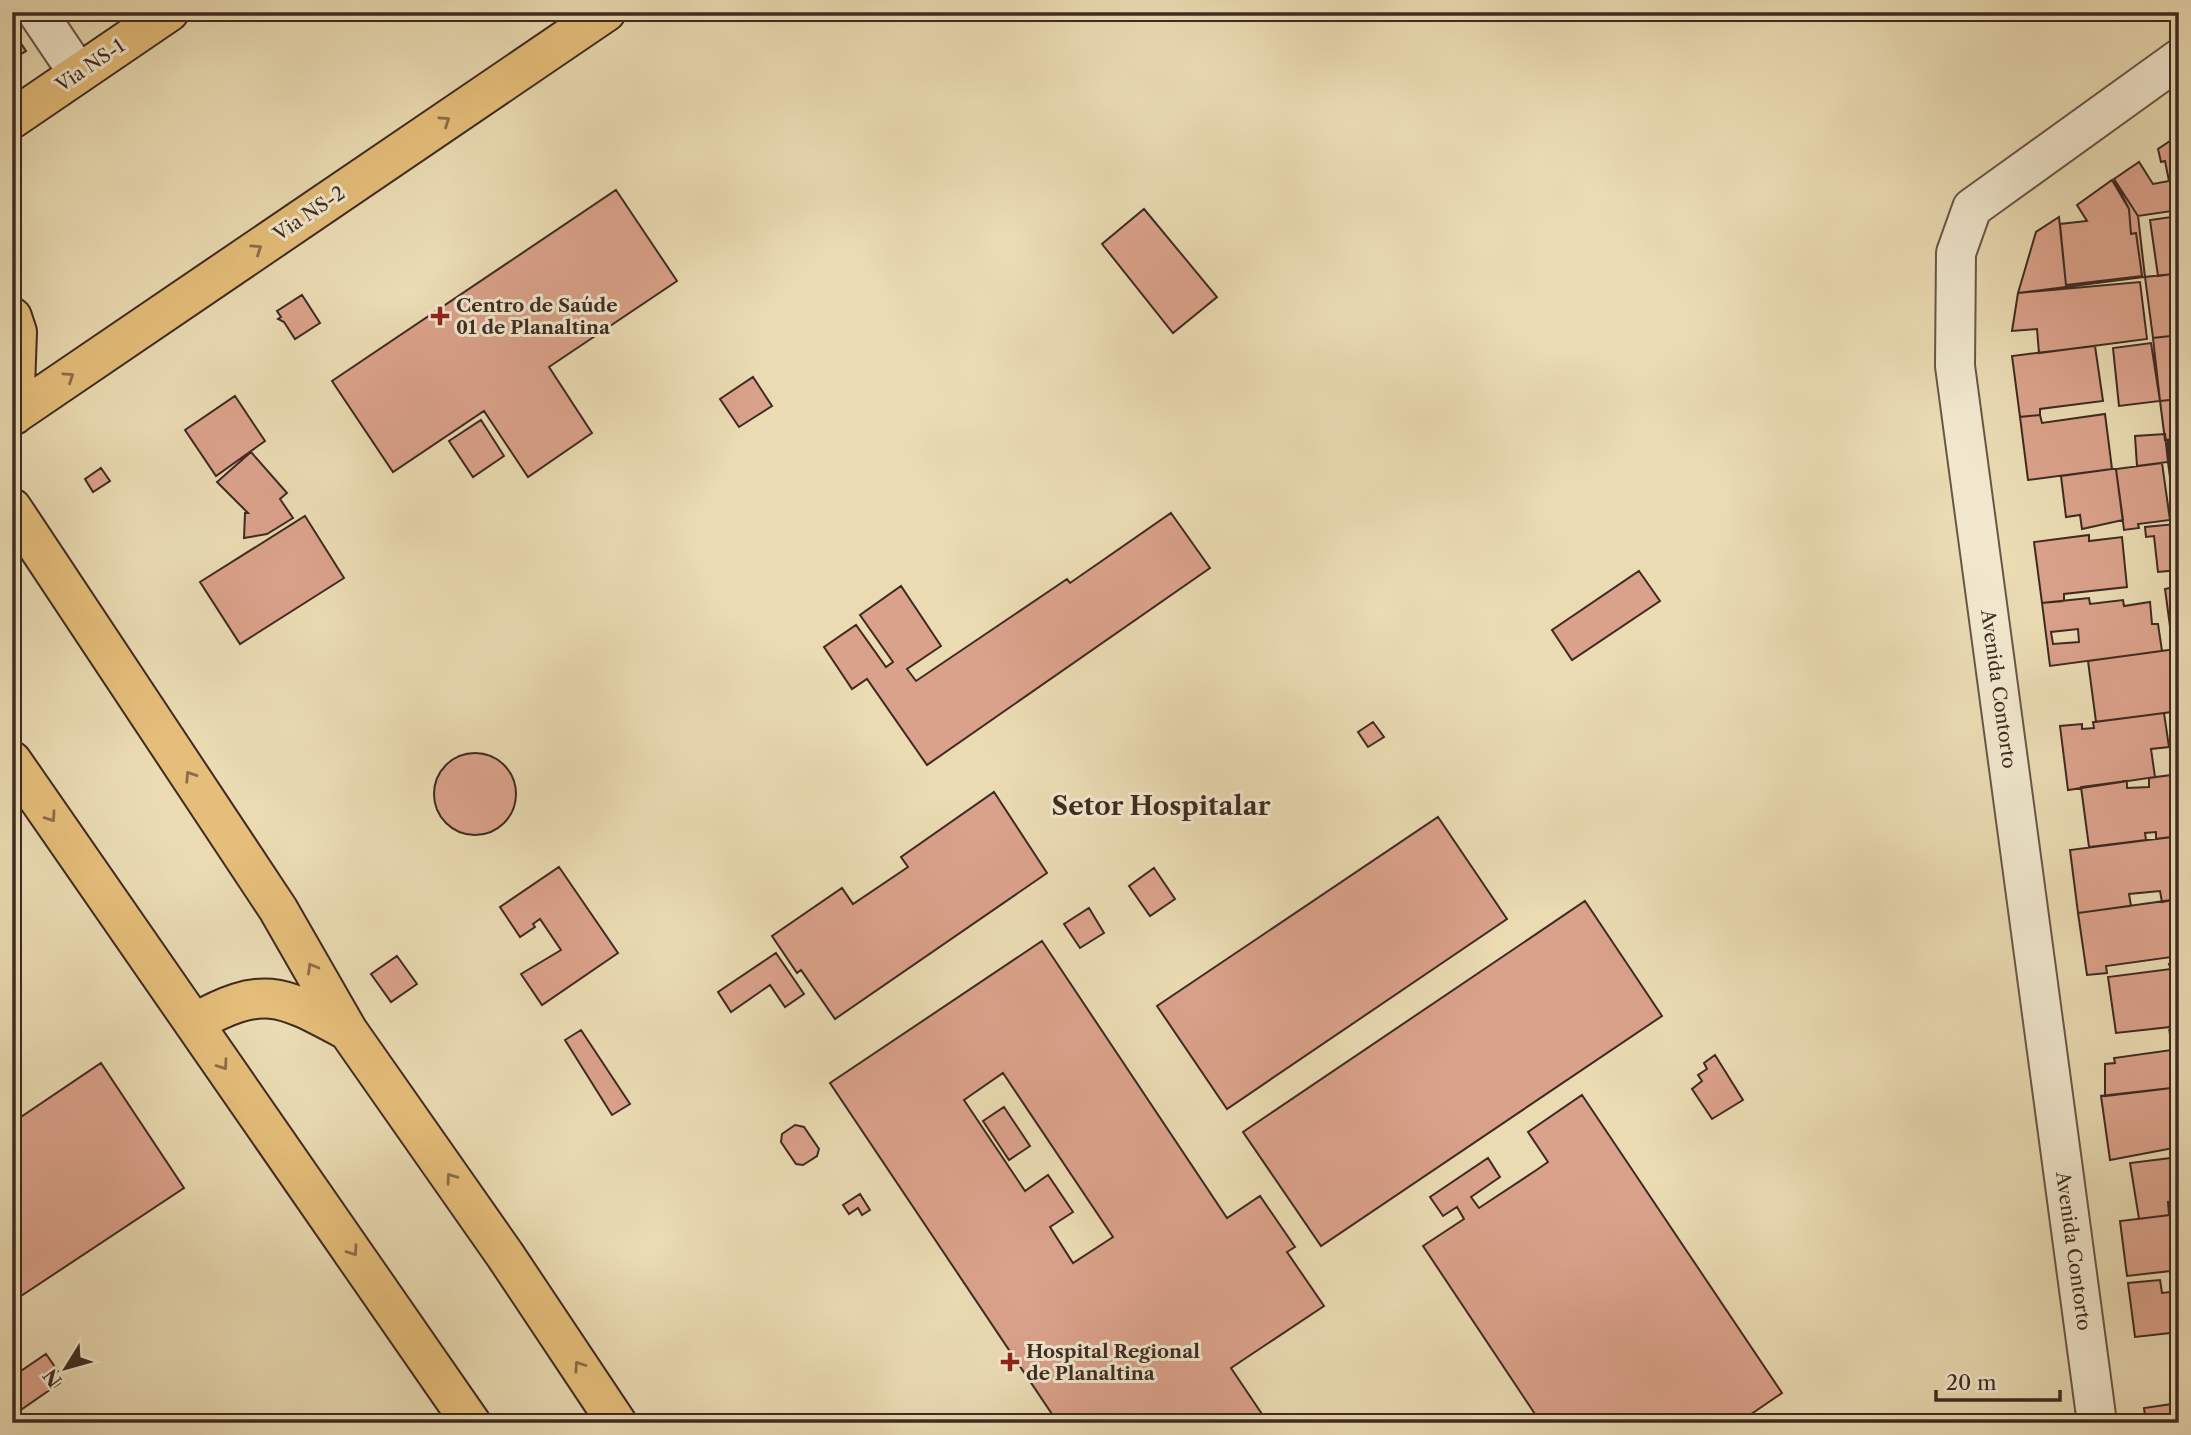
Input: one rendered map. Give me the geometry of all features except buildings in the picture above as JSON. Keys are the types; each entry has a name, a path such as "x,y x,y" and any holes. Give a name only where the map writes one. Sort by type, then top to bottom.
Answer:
{"main road":[{"name":"Via NS-1","path":"12,119 169,12"},
{"name":"Via NS-2","path":"13,415 606,12"},
{"path":"12,317 17,332 13,415"},
{"path":"12,508 278,909 348,1031 617,1423"},
{"path":"12,761 471,1423"},
{"path":"194,1023 225,1006 257,997 291,1000 348,1031"}],"street":[{"path":"37,12 78,73"},
{"name":"Avenida Contorto","path":"2097,1423 1955,366 1956,253 1972,208 2179,59"}],"place":[{"name":"Centro de Saúde 01 de Planaltina","path":"440,316"},
{"name":"Hospital Regional de Planaltina","path":"1010,1362"}],"district":[{"name":"Setor Hospitalar","path":"1161,806"}]}
